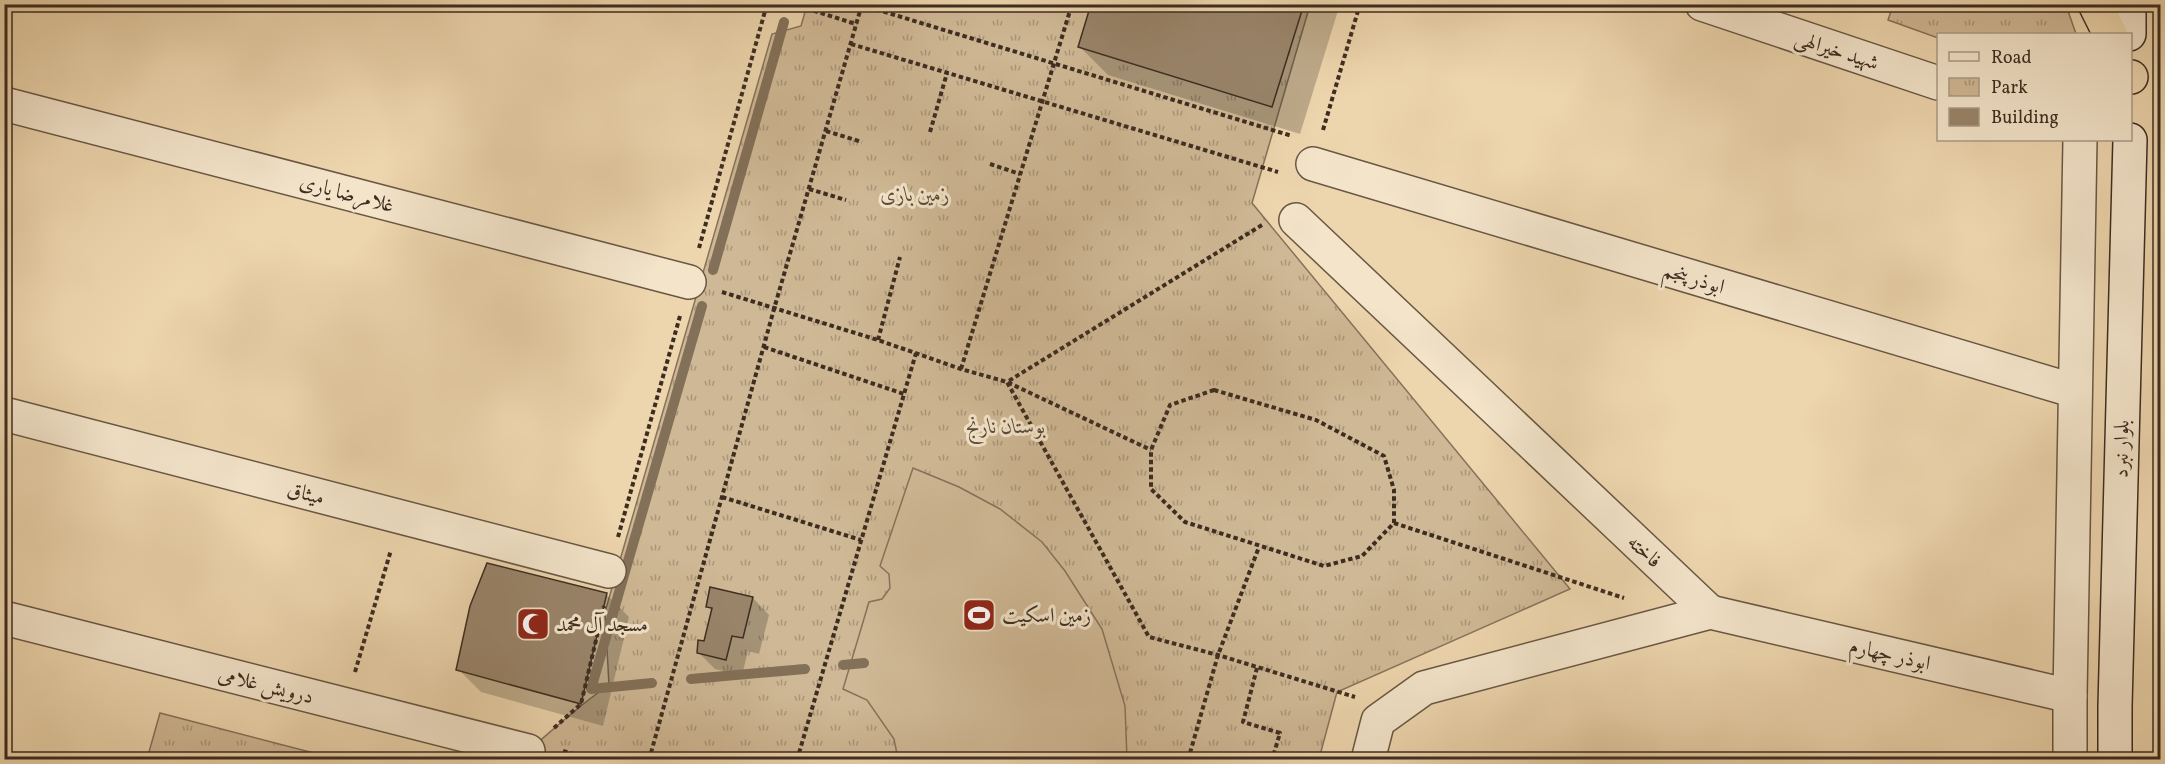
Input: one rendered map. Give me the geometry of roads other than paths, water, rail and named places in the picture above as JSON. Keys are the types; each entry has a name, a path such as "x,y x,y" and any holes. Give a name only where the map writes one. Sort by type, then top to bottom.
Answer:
{"highway":[{"path":"2095,4 2110,33"}],"street":[{"name":"شهید خیرالهی","path":"1702,4 1937,83"},
{"path":"2129,4 2129,33"},
{"name":"غلامرضا یاری","path":"4,104 689,282"},
{"path":"2070,759 2080,141"},
{"name":"بلوار نبرد","path":"2115,759 2116,637 2130,141"},
{"name":"ابوذر پنجم","path":"1316,154 2076,391"},
{"name":"فاخته","path":"1282,221 1710,612"},
{"name":"میثاق","path":"4,414 609,571"},
{"path":"1368,759 1378,721 1424,688 1710,612"},
{"name":"ابوذر چهارم","path":"1710,612 2070,696"},
{"name":"درویش غلامی","path":"4,618 346,705 533,747"}],"waterway":[{"path":"713,270 784,22"},
{"path":"652,683 591,689 702,306"},
{"path":"843,665 864,663"},
{"path":"691,679 805,669"}],"place":[{"name":"زمین اسکیت","path":"979,615"},
{"name":"مسجد آل محمد","path":"533,624"}],"park label":[{"name":"زمین بازی","path":"915,194"},
{"name":"بوستان نارنج","path":"1006,426"}]}
